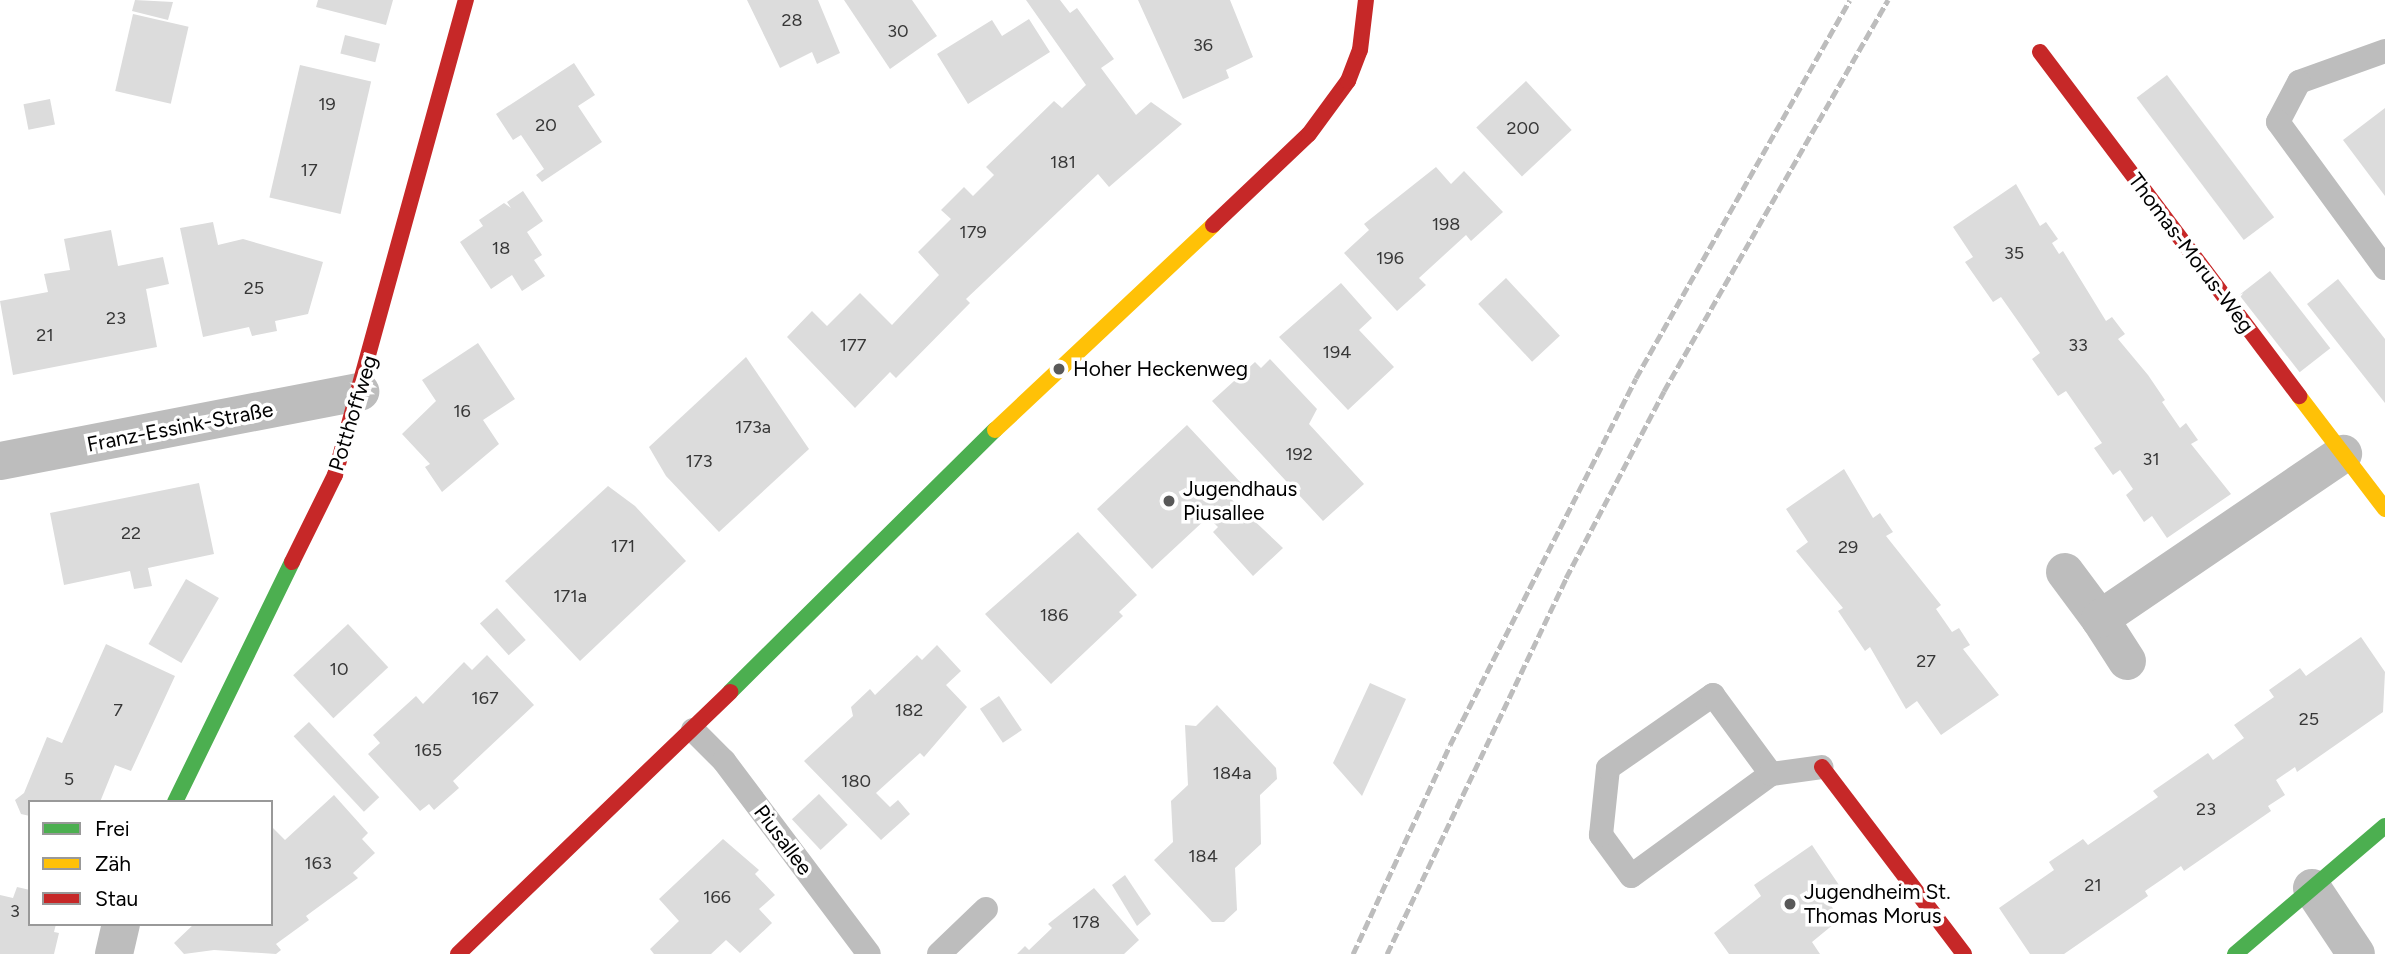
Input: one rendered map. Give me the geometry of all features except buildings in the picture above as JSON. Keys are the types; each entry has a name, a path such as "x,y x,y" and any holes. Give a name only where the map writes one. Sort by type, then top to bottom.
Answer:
{"street":[{"name":"Potthoffweg","path":"176,800 335,475 466,0"},
{"path":"458,954 693,730 891,528 1309,134 1348,81 1360,50 1366,0"},
{"name":"Thomas-Morus-Weg","path":"2040,52 2385,509"},
{"name":"Franz-Essink-Straße","path":"0,461 360,392"},
{"path":"2100,620 2343,454"},
{"path":"2065,572 2127,662"},
{"path":"1822,767 1965,954"},
{"path":"2235,954 2385,826"},
{"path":"2312,888 2356,954"},
{"path":"114,954 121,926"}],"lane":[{"path":"2385,51 2299,82 2278,122 2385,268"},
{"path":"1771,774 1713,695 1608,768 1601,835 1631,876 1771,774 1822,767"},
{"name":"Piusallee","path":"693,730 724,761 869,954"},
{"path":"939,954 986,909"}],"railway":[{"path":"1353,954 1450,745 1636,378 1850,0"},
{"path":"1387,954 1566,578 1664,391 1888,0"}],"traffic: fast":[{"path":"730,692 995,430"},
{"path":"176,800 292,562"},
{"path":"2235,954 2385,826"}],"traffic: slow":[{"path":"995,430 1213,225"},
{"path":"2299,396 2385,509"}],"traffic: jam":[{"path":"292,562 335,475 466,0"},
{"path":"1213,225 1309,134 1348,81 1360,50 1366,0"},
{"path":"2040,52 2299,396"},
{"path":"458,954 730,692"},
{"path":"1822,767 1964,954"}],"place":[{"name":"Hoher Heckenweg","path":"1059,369"},
{"name":"Jugendhaus Piusallee","path":"1169,501"},
{"name":"Jugendheim St. Thomas Morus","path":"1790,904"}]}
